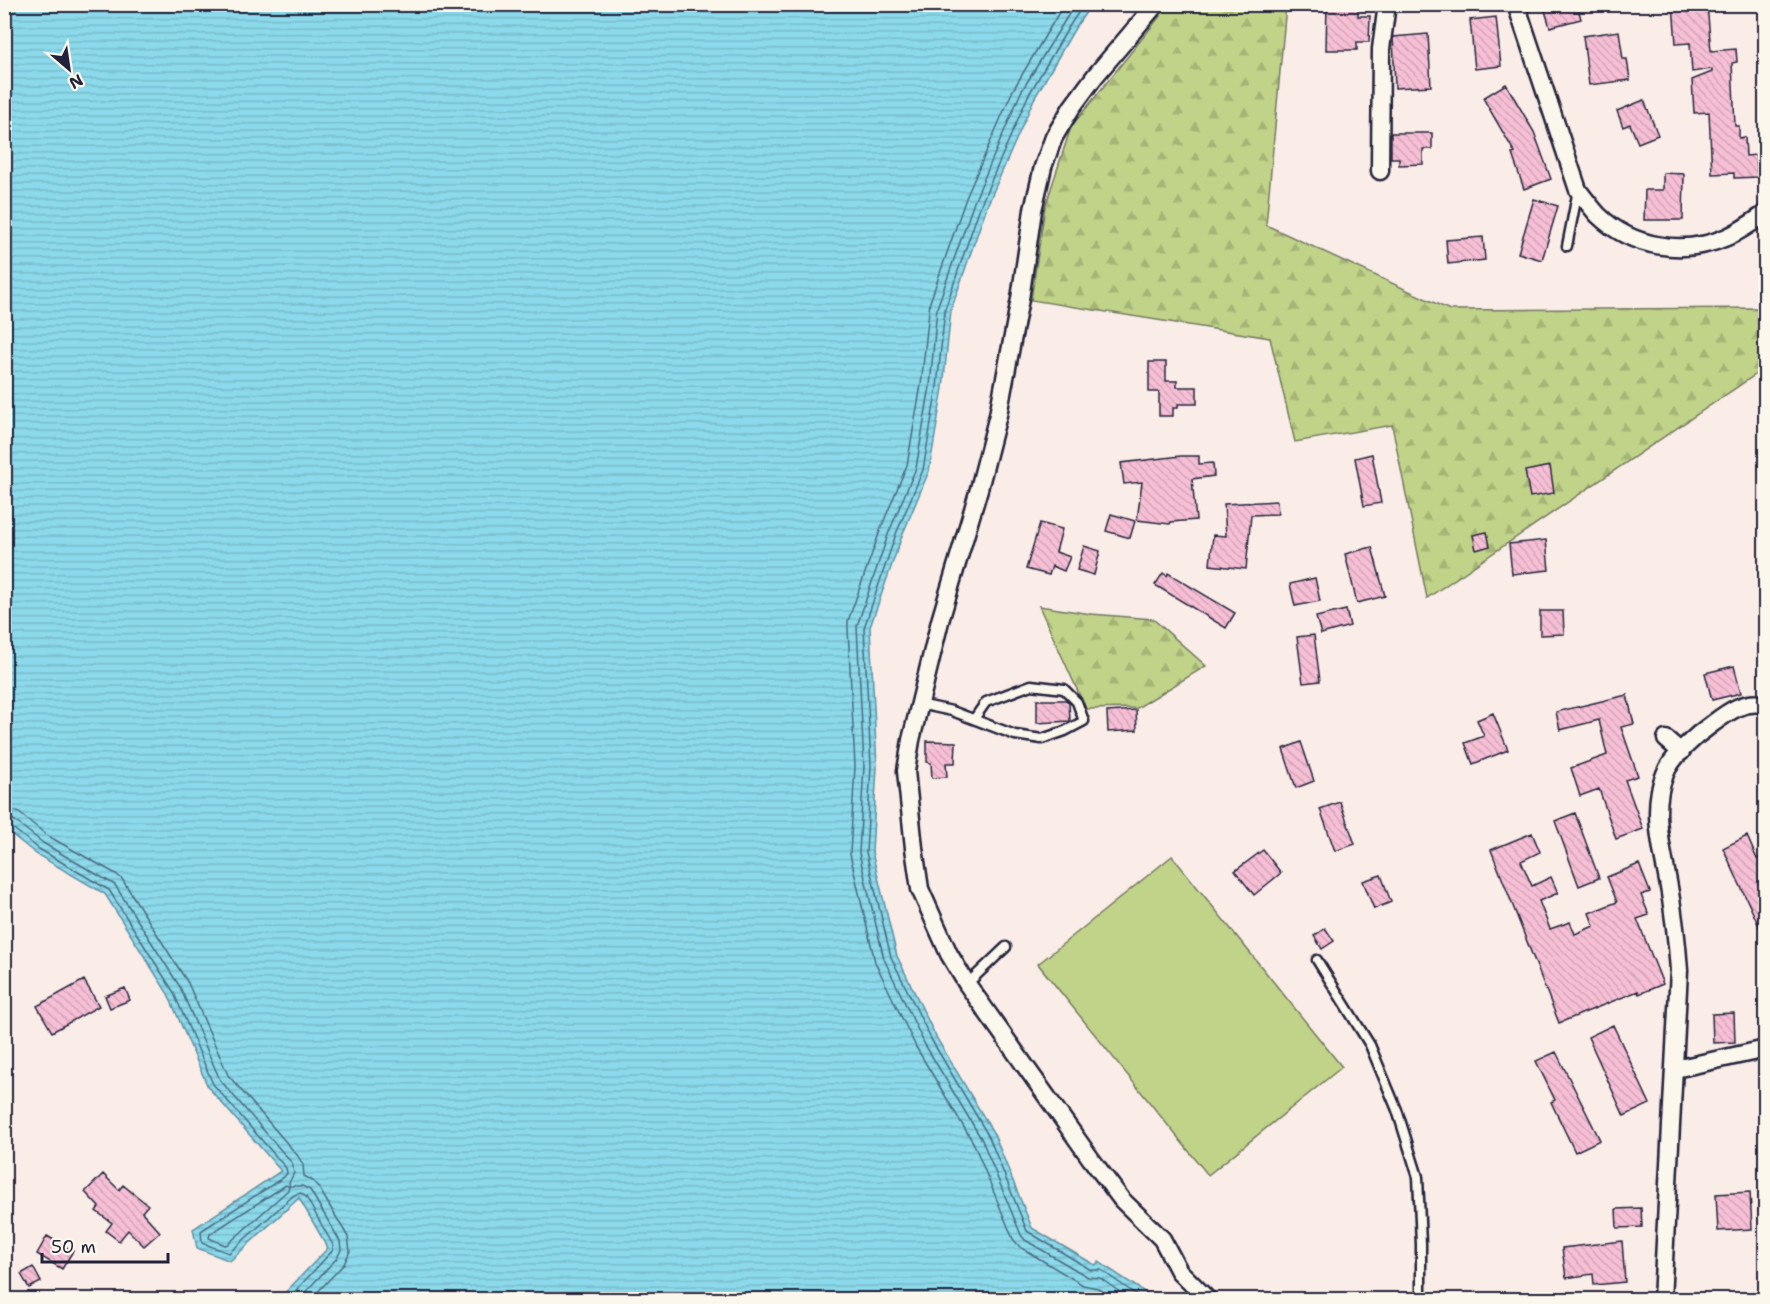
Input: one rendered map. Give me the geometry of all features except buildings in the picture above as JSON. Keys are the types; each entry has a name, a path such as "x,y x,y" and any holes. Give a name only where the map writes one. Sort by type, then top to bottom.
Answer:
{"street":[{"path":"1156,4 1072,107 1054,137 1043,167 1033,210 1020,299 998,415 940,621 910,740 906,771 920,889 949,954 967,984 1091,1159 1122,1200 1162,1239 1179,1271 1208,1299"},
{"path":"1380,171 1381,49 1387,4"},
{"path":"1516,4 1578,190 1598,215 1639,241 1653,246 1684,247 1716,242 1742,230 1766,213"},
{"path":"1662,1299 1679,970 1676,933 1661,842 1659,798 1665,773 1681,752 1702,731 1730,710 1758,703 1766,705"},
{"path":"1666,739 1681,752"},
{"path":"1675,1069 1766,1049"}],"lane":[{"path":"1567,246 1578,190"},
{"path":"919,704 974,718 1015,735 1042,739 1084,721 1077,702 1064,689 1031,685 986,702 974,718"},
{"path":"967,984 1006,947"},
{"path":"1317,960 1370,1045 1397,1110 1418,1177 1421,1244 1420,1299"}],"green space":[{"path":"1169,5 1286,5 1266,225 1450,310 1765,308 1765,368 1427,598 1392,425 1295,442 1270,338 1031,300 1045,207 1071,127"},
{"path":"1039,606 1091,614 1153,619 1206,666 1137,708 1086,709"},
{"path":"1172,856 1342,1067 1208,1175 1038,964"}],"water":[{"path":"4,5 1091,5 1034,99 987,206 951,310 943,388 929,471 902,536 870,627 877,767 872,852 897,956 936,1037 994,1134 1032,1228 1095,1265 1099,1262 1155,1299 279,1299 328,1248 299,1198 230,1261 197,1248 193,1229 281,1171 208,1087 168,994 105,894 36,854 5,829"}]}
